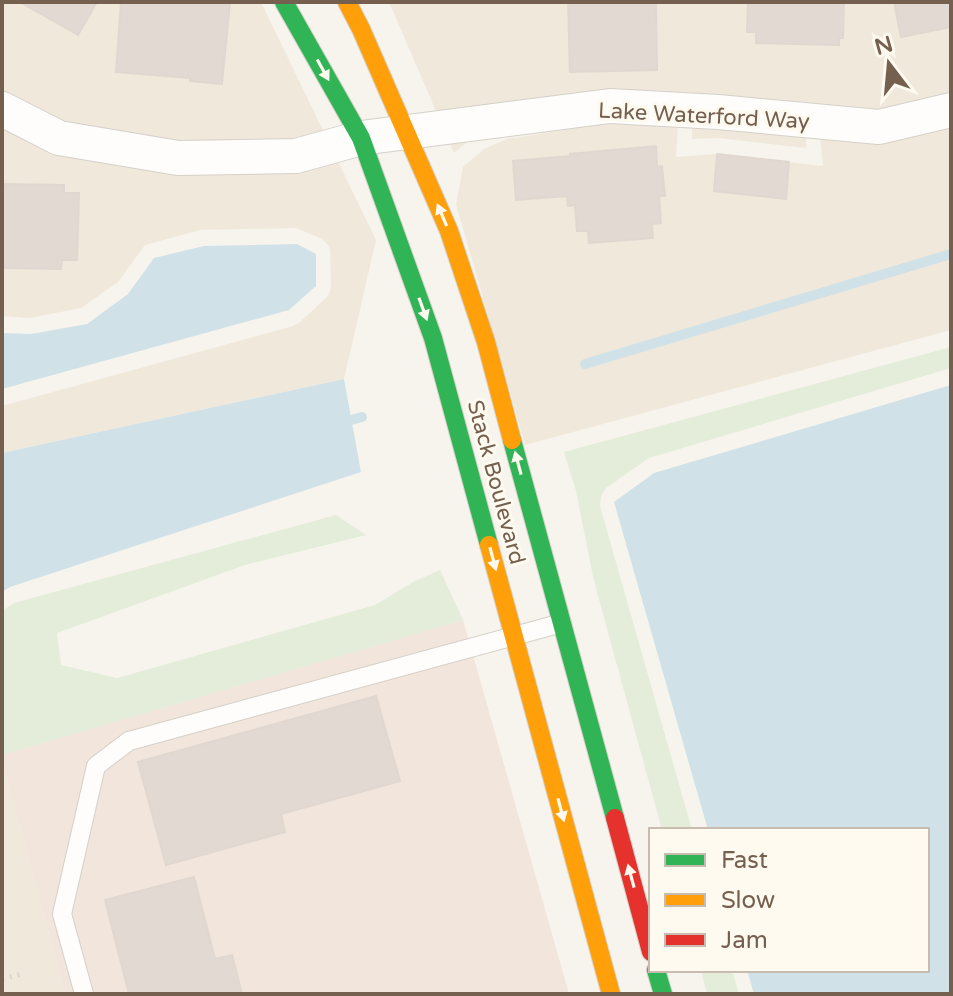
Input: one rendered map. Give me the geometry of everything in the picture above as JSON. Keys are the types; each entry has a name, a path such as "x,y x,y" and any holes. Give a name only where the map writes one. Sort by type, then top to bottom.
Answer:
{"street":[{"name":"Stack Boulevard","path":"284,2 361,138 433,338 611,994"},
{"name":"Stack Boulevard","path":"347,2 449,231 486,342 649,945"},
{"name":"Lake Waterford Way","path":"2,109 59,138 178,158 296,156 361,138 610,106 718,112 879,127 951,110"},
{"path":"657,972 663,994"}],"lane":[{"path":"84,994 62,914 96,766 129,741 562,623"}],"path":[{"path":"2,979 22,974"}],"shaded area":[{"path":"2,2 261,2 376,240 344,379 2,453 2,406 293,326 328,296 331,287 330,250 322,239 296,228 200,230 145,245 118,282 81,308 30,318 2,316"},
{"path":"389,2 951,2 951,107 806,132 806,148 718,138 692,139 692,127 686,112 475,135 454,153"},
{"path":"603,124 678,125 676,157 717,154 823,166 820,136 951,124 951,330 525,445 456,204 463,167 484,149 507,139"},
{"path":"297,244 316,254 316,286 289,310 2,389 2,333 31,334 87,324 128,294 154,258 204,246"},
{"path":"344,379 361,472 2,592 2,453"},
{"path":"951,385 951,994 754,994 748,972 929,972 929,828 707,828 614,502 654,473"},
{"path":"463,620 569,994 65,994 2,755"},
{"path":"2,761 65,994 2,994"}],"green space":[{"path":"951,347 951,368 649,458 606,488 601,496 600,506 691,828 661,828 594,581 576,491 564,452"},
{"path":"336,515 366,535 245,565 57,633 61,665 117,678 375,605 440,570 463,620 2,755 2,611 14,603"},
{"path":"702,972 733,972 739,994 707,994"}],"building":[{"path":"20,2 97,2 78,35"},
{"path":"121,2 230,2 222,84 116,72"},
{"path":"568,2 656,2 657,70 570,72"},
{"path":"748,2 844,2 843,38 839,38 839,45 756,43 756,32 747,32"},
{"path":"894,2 951,2 951,27 901,37"},
{"path":"656,146 657,167 662,166 665,196 659,196 661,223 652,224 653,238 589,243 588,231 577,231 575,205 568,206 567,196 516,200 513,161"},
{"path":"717,154 789,162 786,199 714,191"},
{"path":"2,184 64,185 64,193 79,193 77,260 62,260 61,269 2,268"},
{"path":"376,696 400,781 281,814 285,832 166,865 138,762"},
{"path":"194,877 215,959 232,955 242,994 129,994 105,900"}],"waterway":[{"path":"585,364 951,254"},
{"path":"340,423 362,417"}],"traffic: fast":[{"path":"284,2 361,138 433,338 489,545"},
{"path":"512,440 615,818"},
{"path":"657,972 663,994"}],"traffic: slow":[{"path":"347,2 449,231 486,342 512,440"},
{"path":"489,545 611,994"}],"traffic: jam":[{"path":"615,818 649,945"}]}
